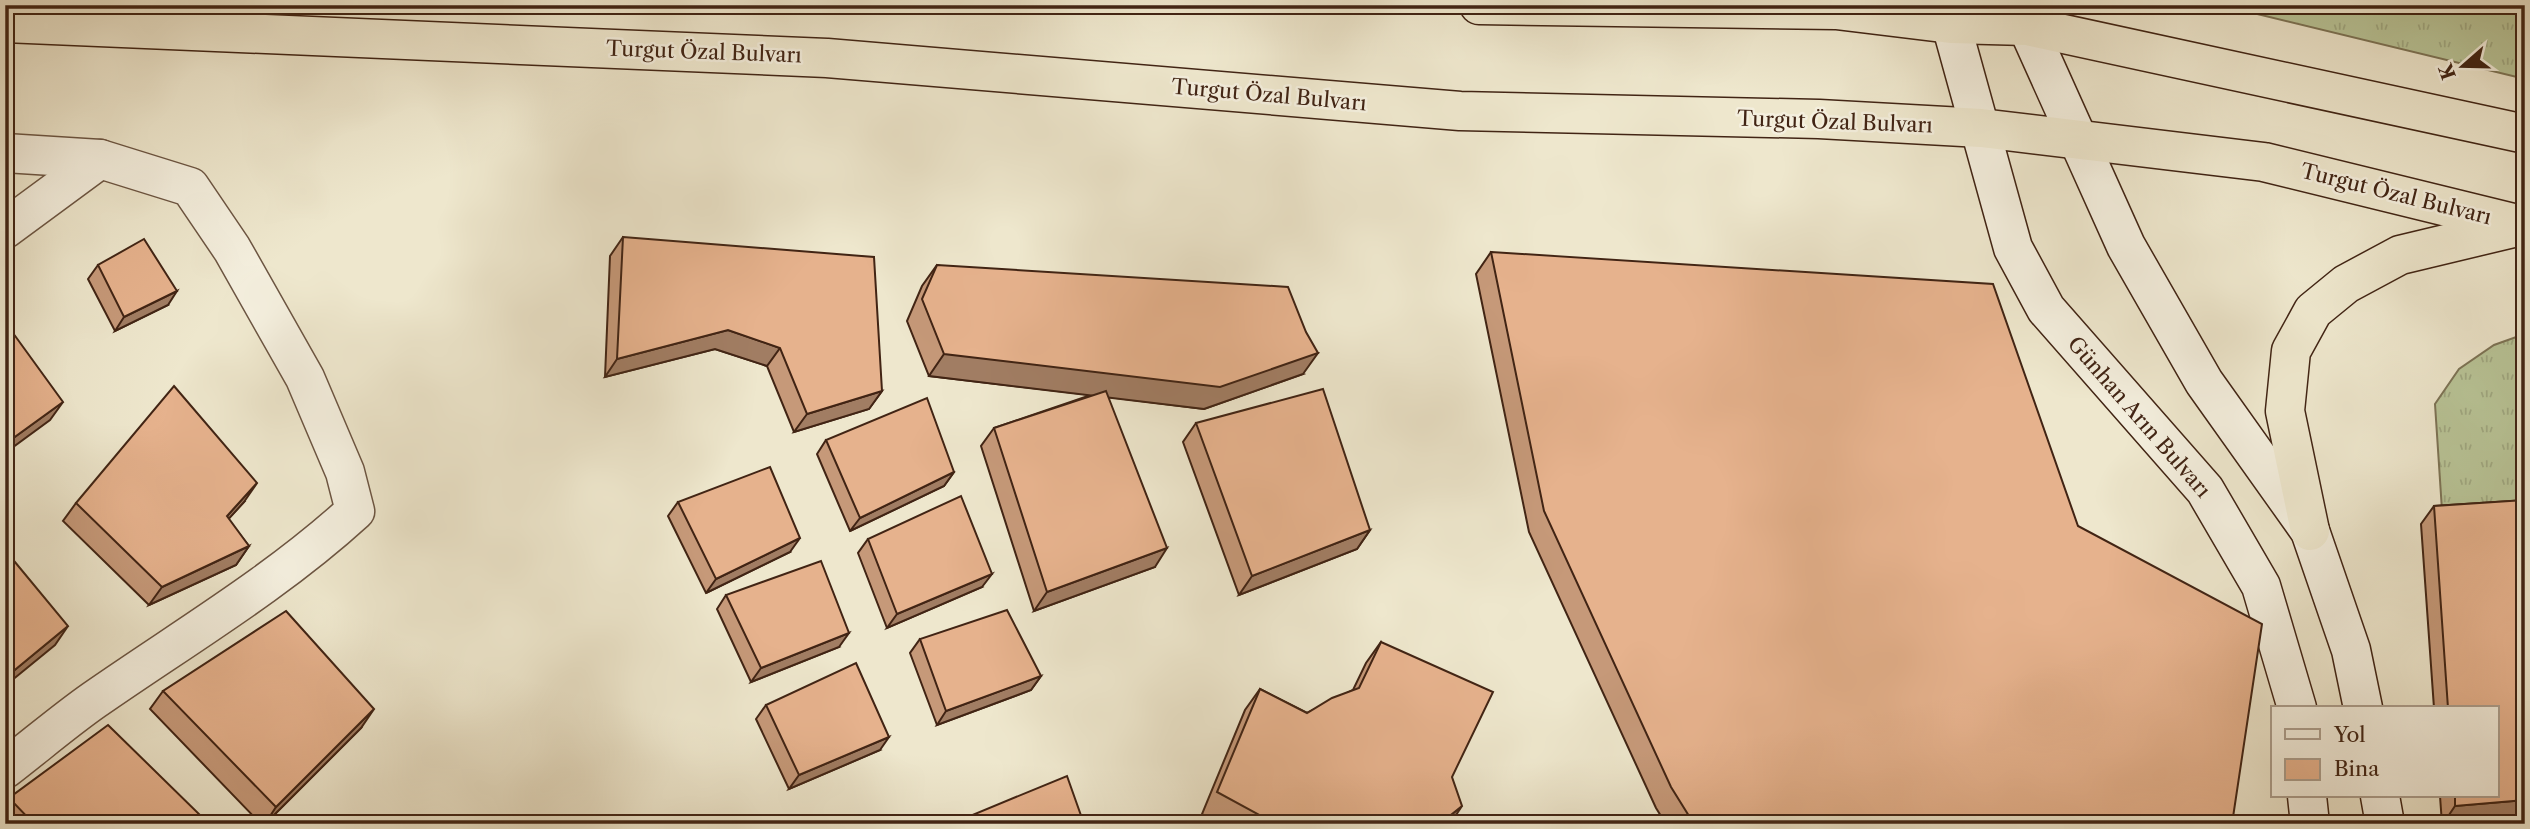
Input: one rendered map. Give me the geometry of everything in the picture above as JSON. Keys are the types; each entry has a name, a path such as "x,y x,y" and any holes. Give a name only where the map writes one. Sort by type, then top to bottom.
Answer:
{"highway":[{"path":"1479,5 1836,10 2021,16 2525,134"},
{"name":"Turgut Özal Bulvarı","path":"5,23 827,58 1460,111 1819,119 1981,128 2264,162 2524,226"},
{"path":"2310,531 2285,411 2291,352 2313,311 2346,284 2400,255 2524,226"}],"main road":[{"name":"Günhan Arın Bulvarı","path":"1948,15 2013,248 2046,309 2205,490 2261,586 2296,706"},
{"path":"2021,16 2126,246 2204,382 2310,531 2351,650 2363,706"},
{"path":"5,153 100,159 190,187 232,250 305,378 345,472 355,511 315,548 276,577 92,702 5,769"},
{"path":"5,229 100,159"},
{"path":"2307,798 2310,824"},
{"path":"2380,798 2385,824"}],"green space":[{"path":"2213,5 2525,5 2525,79 2249,12"},
{"path":"2525,336 2525,824 2463,824 2461,798 2498,798 2498,706 2455,706 2435,404 2459,369 2494,345"}],"building":[{"path":"623,237 874,257 882,391 807,414 780,348 728,330 617,359"},
{"path":"144,239 177,291 124,317 98,265"},
{"path":"1491,252 1993,284 2078,526 2262,624 2232,824 1694,824 1671,787 1544,511"},
{"path":"937,265 1288,287 1306,332 1318,353 1220,387 944,354 922,299"},
{"path":"5,322 63,402 5,444"},
{"path":"174,386 257,483 227,516 249,546 162,587 76,503"},
{"path":"1323,389 1370,530 1252,576 1196,423"},
{"path":"1106,391 1167,548 1047,592 994,428"},
{"path":"927,398 954,472 860,518 826,440"},
{"path":"770,467 800,538 716,579 678,502"},
{"path":"961,496 992,574 897,614 868,539"},
{"path":"2525,500 2525,800 2455,806 2455,798 2498,798 2498,706 2448,706 2434,506"},
{"path":"5,550 68,626 5,678"},
{"path":"821,561 849,633 761,668 726,595"},
{"path":"1007,610 1041,676 946,711 920,639"},
{"path":"286,611 374,709 276,807 163,691"},
{"path":"1381,642 1493,692 1452,777 1462,806 1446,819 1447,824 1276,824 1217,792 1260,689 1307,713 1332,698 1359,688"},
{"path":"856,663 889,737 799,775 766,705"},
{"path":"108,725 201,816 194,824 34,824 9,798"},
{"path":"1067,776 1084,824 953,823"}]}
